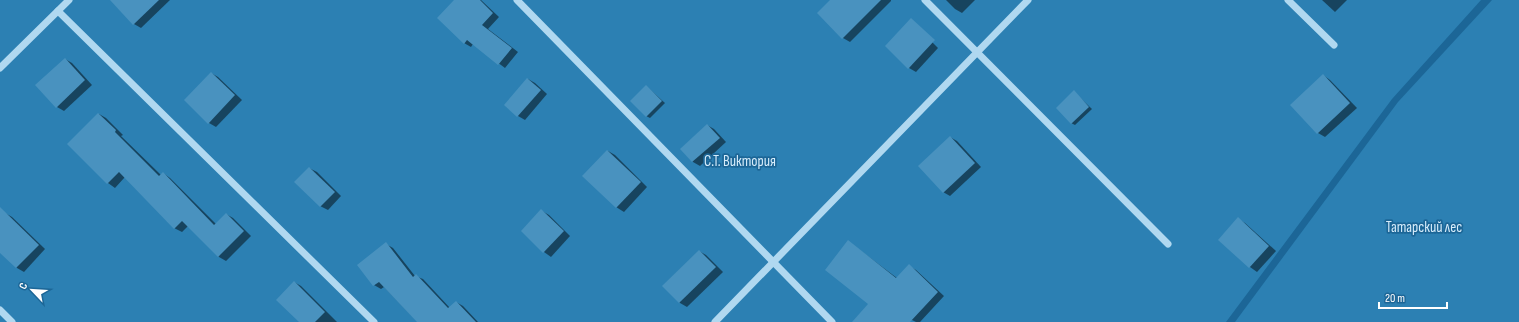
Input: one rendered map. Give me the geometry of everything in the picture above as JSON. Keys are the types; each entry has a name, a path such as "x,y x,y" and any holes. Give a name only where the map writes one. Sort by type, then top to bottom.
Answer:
{"street":[{"path":"0,68 69,0"},
{"path":"517,0 832,322"},
{"path":"925,0 1168,244"},
{"path":"715,322 1028,0"},
{"path":"1288,0 1334,45"},
{"path":"58,11 374,322"},
{"path":"0,310 12,322"}],"green space":[{"name":"С.Т. Виктория","path":"0,0 1481,0 1392,99 1226,322 0,322"},
{"name":"Татарский лес","path":"1492,0 1519,0 1519,322 1235,322 1398,102"}],"building":[{"path":"110,0 159,0 133,25"},
{"path":"454,0 480,0 493,13 482,25 512,48 498,65 467,40 464,44 437,18"},
{"path":"830,0 881,0 842,39 817,13"},
{"path":"911,18 935,40 908,69 885,46"},
{"path":"65,58 85,80 56,108 35,85"},
{"path":"211,72 235,95 208,124 184,100"},
{"path":"1323,74 1350,103 1317,134 1290,105"},
{"path":"527,78 541,90 517,117 504,105"},
{"path":"646,85 662,101 646,117 630,101"},
{"path":"1074,90 1089,107 1071,124 1056,108"},
{"path":"98,113 159,176 163,172 214,225 226,213 244,231 218,257 182,221 174,229 119,172 107,184 67,144"},
{"path":"707,124 720,138 692,162 680,149"},
{"path":"950,136 975,163 943,193 918,166"},
{"path":"607,150 641,182 616,208 582,176"},
{"path":"309,167 335,192 320,207 294,182"},
{"path":"0,207 39,245 16,268 0,253"},
{"path":"541,209 564,231 543,253 521,231"},
{"path":"1238,217 1269,246 1249,268 1218,240"},
{"path":"848,240 896,278 909,264 938,292 910,322 852,322 868,304 825,270"},
{"path":"386,242 413,277 416,274 448,308 456,301 476,322 417,322 379,282 373,286 357,265"},
{"path":"699,250 716,267 679,303 662,286"},
{"path":"294,281 325,312 315,322 299,322 276,300"}]}
